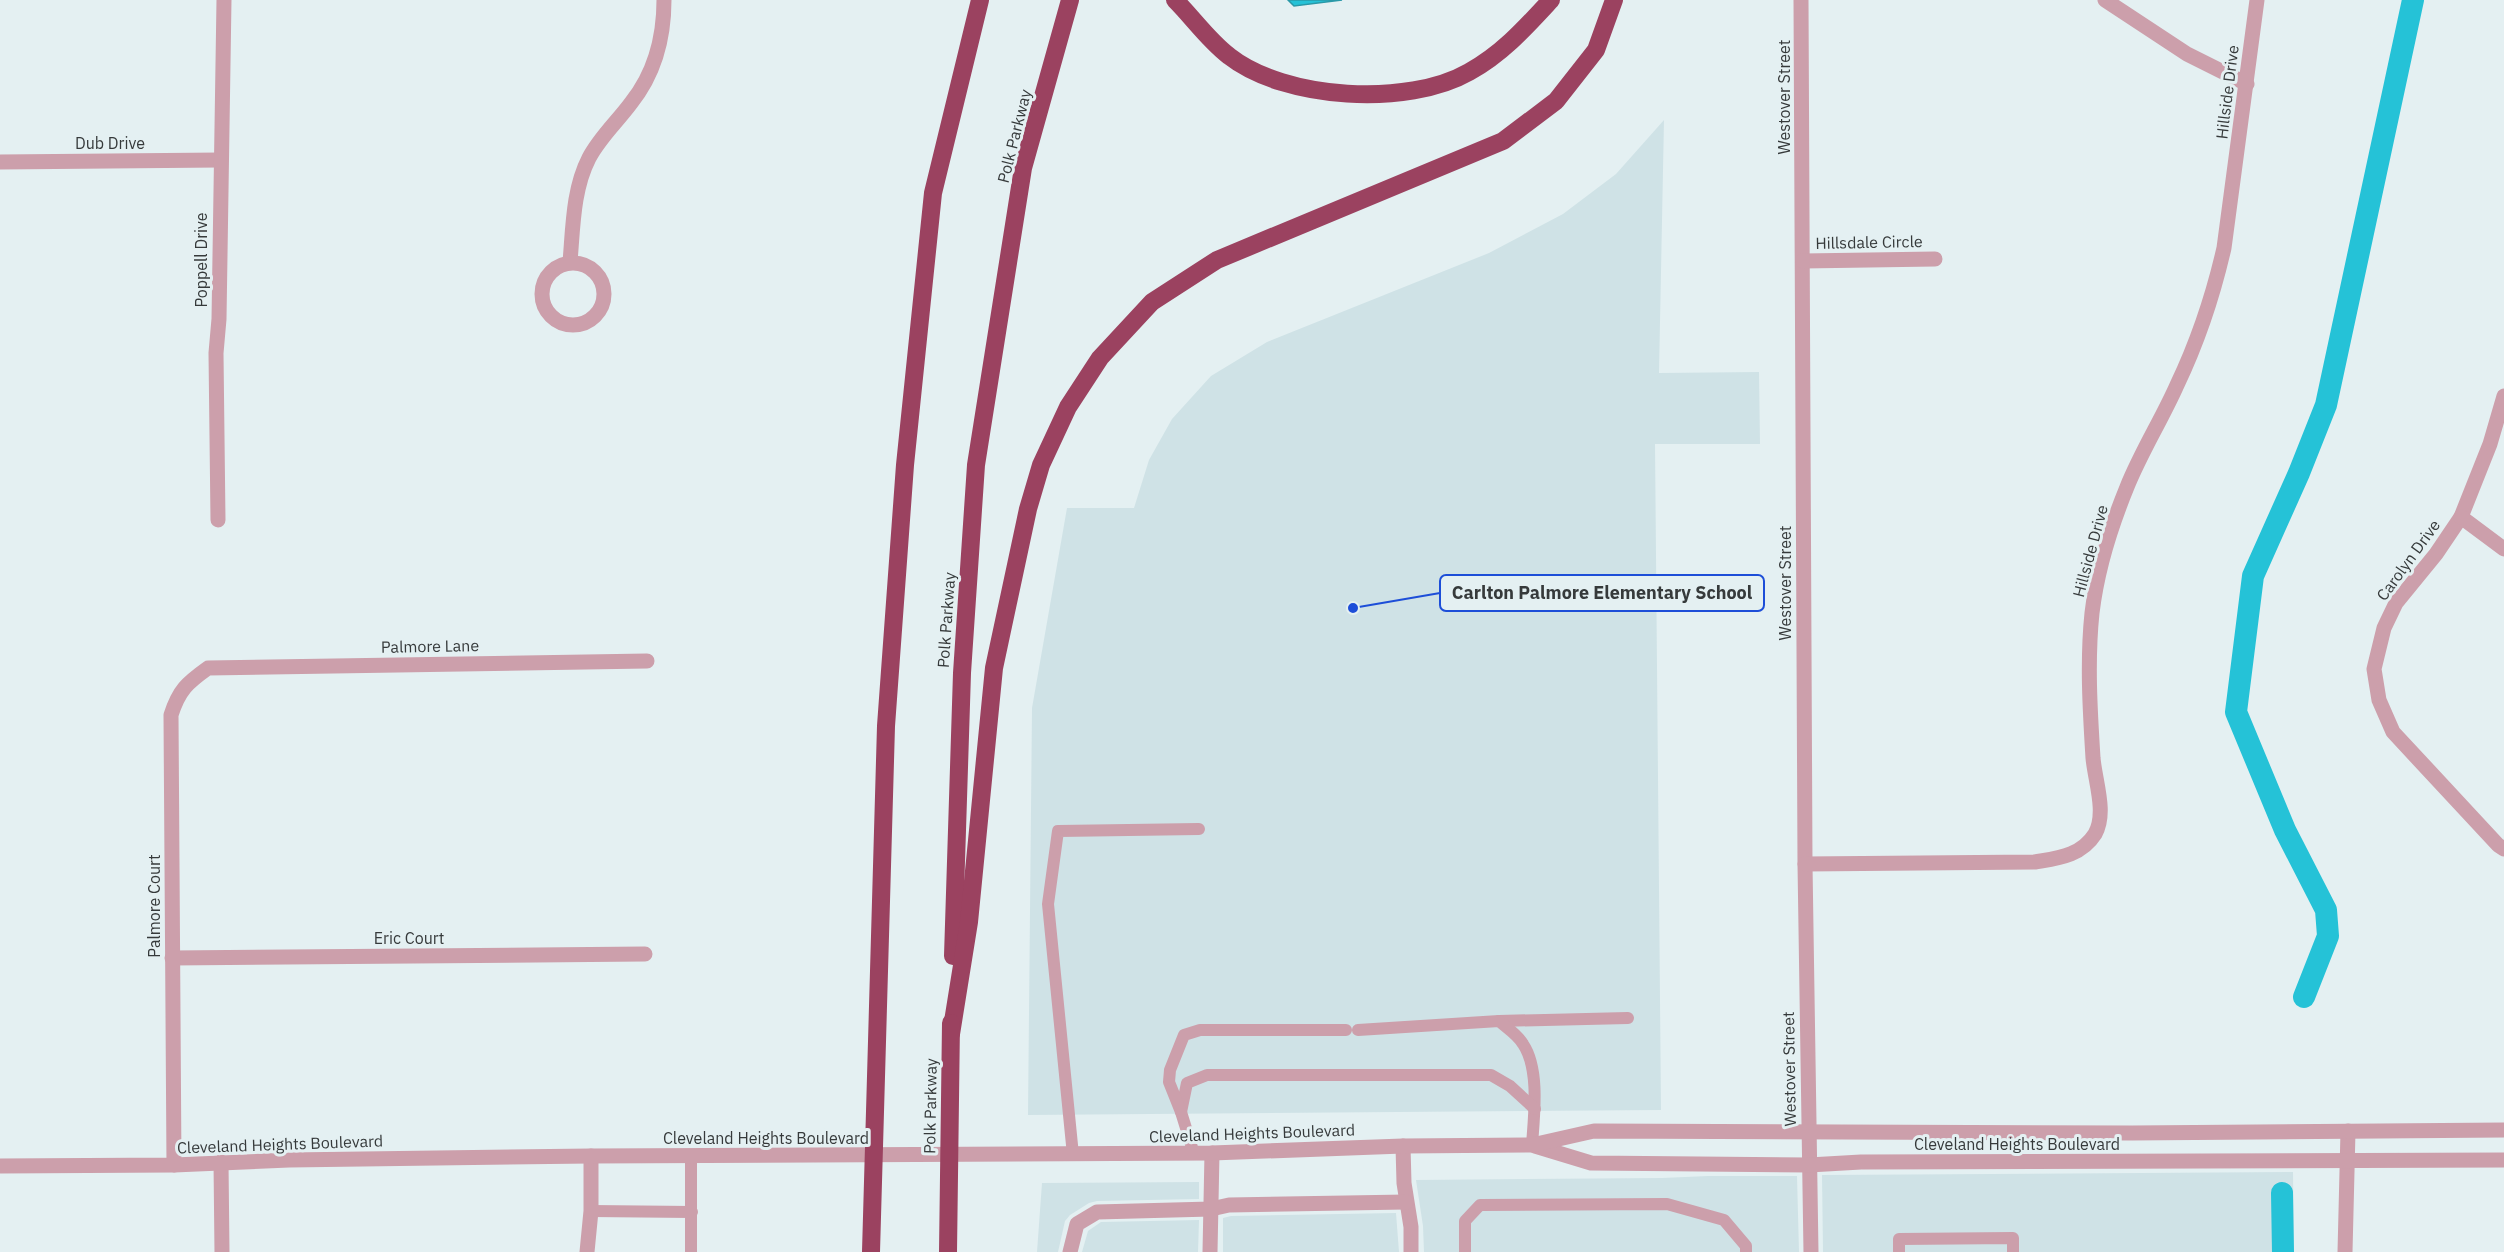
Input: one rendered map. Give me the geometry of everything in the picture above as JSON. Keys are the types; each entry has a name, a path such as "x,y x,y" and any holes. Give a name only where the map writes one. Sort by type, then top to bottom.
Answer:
{"highway":[{"path":"871,1252 886,726 905,465 933,193 967,0"},
{"path":"933,193 980,0"},
{"name":"Polk Parkway","path":"948,1252 949,1072 962,673 976,465 1023,168 1070,0"},
{"path":"1175,0 1228,56 1257,74 1279,83 1328,93 1372,93 1421,90 1468,73 1512,42 1551,0"},
{"path":"951,1034 969,922 994,668 1028,509 1041,465 1068,407 1100,358 1152,302 1217,260 1503,141 1556,100 1596,50 1614,0"}],"street":[{"name":"Poppell Drive","path":"218,520 216,353 219,319 224,0"},
{"path":"570,262 578,189 583,173 607,130 631,105 646,82 662,35 664,0"},
{"name":"Westover Street","path":"1801,0 1805,864 1811,1252"},
{"path":"2105,0 2187,54 2247,84"},
{"name":"Hillside Drive","path":"1805,864 2036,861 2068,856 2084,846 2095,834 2099,807 2093,760 2089,646 2094,599 2103,558 2127,486 2178,385 2208,313 2224,248 2257,0"},
{"name":"Dub Drive","path":"0,162 220,160"},
{"name":"Hillsdale Circle","path":"1803,261 1935,259"},
{"path":"570,262 589,267 603,285 602,304 597,313 582,323 560,322 544,305 542,295 546,279 552,271 570,262"},
{"name":"Carolyn Drive","path":"2504,396 2490,444 2461,517 2436,554 2396,603 2384,628 2374,669 2379,700 2393,732 2504,849"},
{"path":"2461,517 2504,549"},
{"name":"Palmore Lane","path":"213,668 647,661"},
{"name":"Palmore Court","path":"174,1165 171,715 177,696 192,680 208,668 213,668"},
{"name":"Eric Court","path":"172,957 645,954"},
{"name":"Cleveland Heights Boulevard","path":"0,1166 174,1165 221,1162 591,1156 1194,1154 1403,1146 1532,1146 1594,1131 2504,1131"},
{"path":"2345,1252 2348,1131"},
{"path":"1403,1146 1406,1202 1411,1227 1411,1252"},
{"name":"Cleveland Heights Boulevard","path":"1532,1146 1591,1163 1809,1165 1861,1162 2504,1160"},
{"path":"1210,1252 1212,1153"},
{"path":"587,1252 591,1211 591,1156"},
{"path":"221,1162 222,1252"},
{"path":"1070,1252 1077,1224 1097,1212 1211,1209 1229,1205 1406,1202"}],"lane":[{"path":"1073,1155 1048,904 1058,831 1199,829"},
{"path":"1194,1154 1169,1082 1170,1070 1184,1035 1200,1030 1352,1030 1499,1021 1628,1018"},
{"path":"1499,1021 1523,1042 1532,1062 1534,1109 1532,1146"},
{"path":"1181,1112 1187,1083 1207,1075 1491,1075 1510,1086 1534,1109"},
{"path":"691,1156 691,1252"},
{"path":"1465,1252 1465,1221 1480,1205 1643,1204 1667,1204 1724,1220 1746,1246 1746,1252"},
{"path":"591,1211 692,1212"},
{"path":"1899,1252 1899,1239 2013,1238 2013,1252"}],"shaded area":[{"path":"1664,120 1659,373 1759,372 1760,444 1655,444 1661,1110 1028,1115 1032,708 1067,508 1134,508 1149,460 1172,419 1211,376 1267,342 1489,253 1563,214 1616,174"},
{"path":"2293,1172 2294,1252 1823,1252 1822,1175"},
{"path":"1797,1176 1799,1252 1424,1252 1423,1226 1416,1180"},
{"path":"1199,1182 1199,1199 1089,1203 1065,1221 1058,1252 1037,1252 1042,1183"},
{"path":"1396,1213 1399,1252 1223,1252 1223,1218 1231,1216"},
{"path":"1199,1220 1198,1252 1082,1252 1088,1231 1101,1222"}],"water":[{"path":"1288,0 1342,0 1294,6"}],"waterway":[{"path":"2304,997 2328,936 2326,910 2285,830 2236,712 2253,576 2299,473 2326,405 2413,0"},
{"path":"2282,1193 2283,1252"}],"place":[{"name":"Carlton Palmore Elementary School","path":"1353,608"}]}
